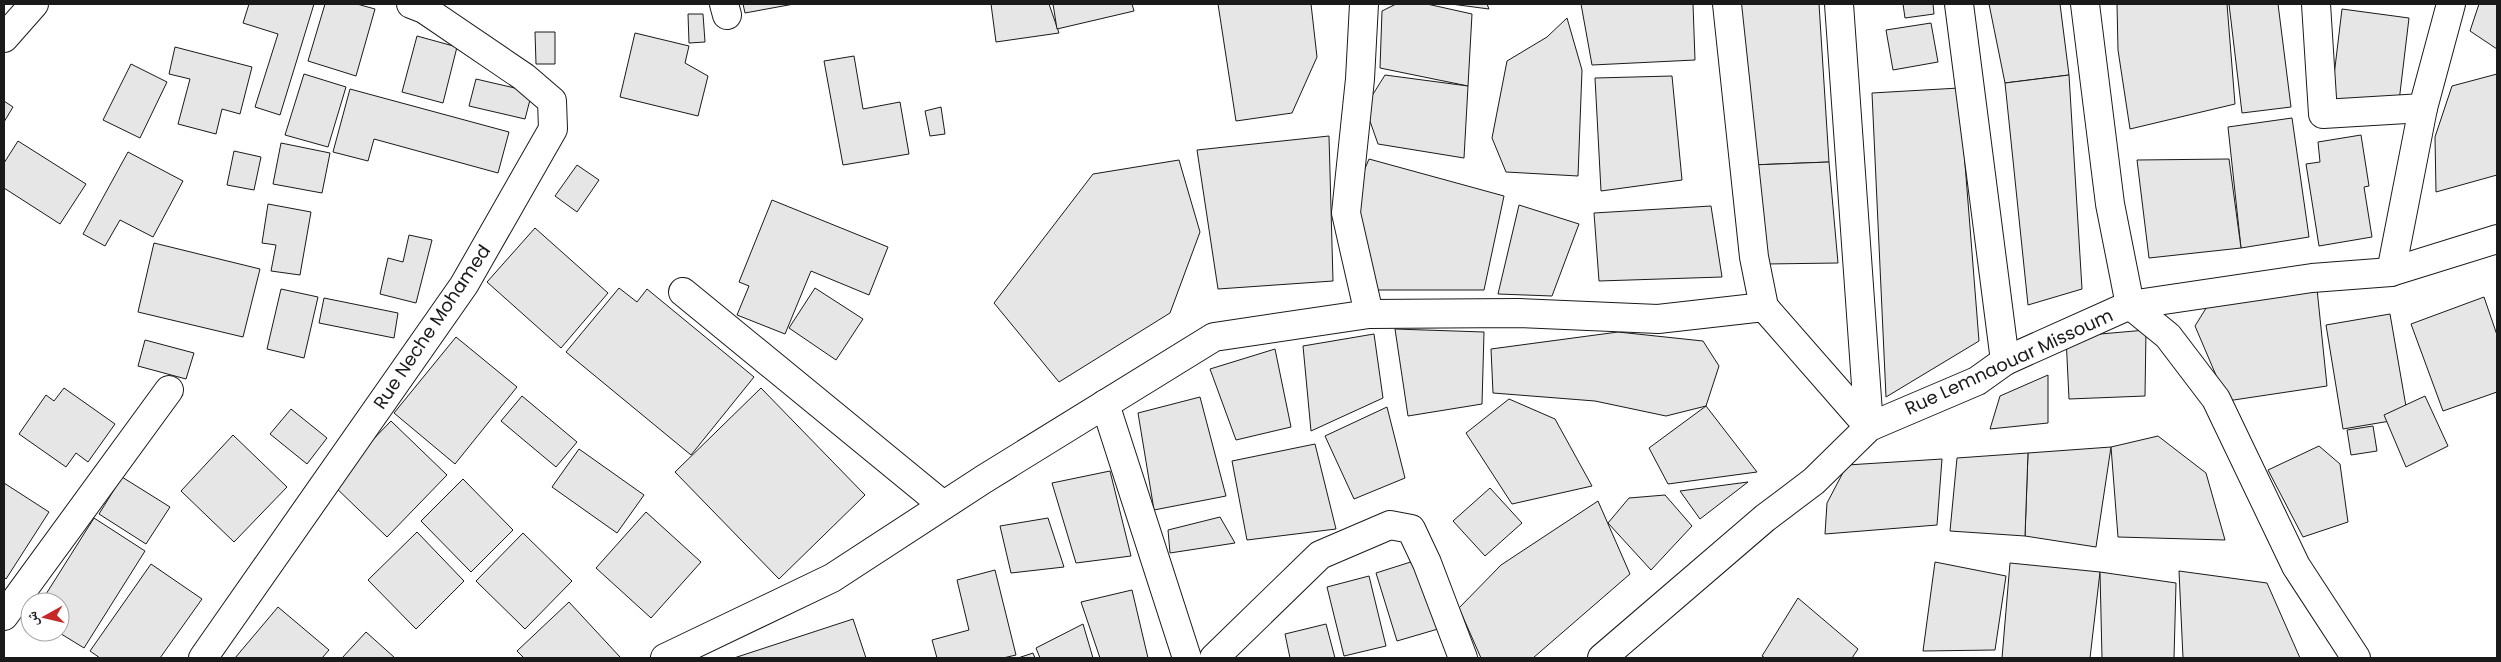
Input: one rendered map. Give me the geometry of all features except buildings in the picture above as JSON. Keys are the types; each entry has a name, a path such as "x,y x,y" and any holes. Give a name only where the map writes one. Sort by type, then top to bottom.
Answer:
{"street":[{"path":"4,38 34,4"},
{"name":"Rue Neche Mohamed","path":"203,658 464,285 554,129 552,101 524,77 424,9 411,4"},
{"path":"1364,4 1360,79 1346,214 1370,314"},
{"path":"1727,4 1754,257 1764,306 1869,427"},
{"path":"1839,4 1869,427"},
{"path":"1959,4 2005,360"},
{"path":"2085,4 2110,204 2130,305 2168,336 2216,399 2296,566 2356,658"},
{"path":"2316,4 2323,114 2423,108"},
{"path":"2391,272 2423,108 2451,4"},
{"name":"Rue Lemnaouar Missoum","path":"1602,658 1765,518 1814,481 1869,427 1977,381 2005,360 2130,305 2302,280 2391,272 2497,239"},
{"path":"683,292 943,505"},
{"path":"665,658 832,578 943,505 1214,337 1370,314 1518,313 1658,319 1764,306"},
{"path":"4,616 169,390"},
{"path":"1105,404 1187,658"},
{"path":"1214,658 1320,555 1390,525 1411,529 1427,562 1463,658"}]}
